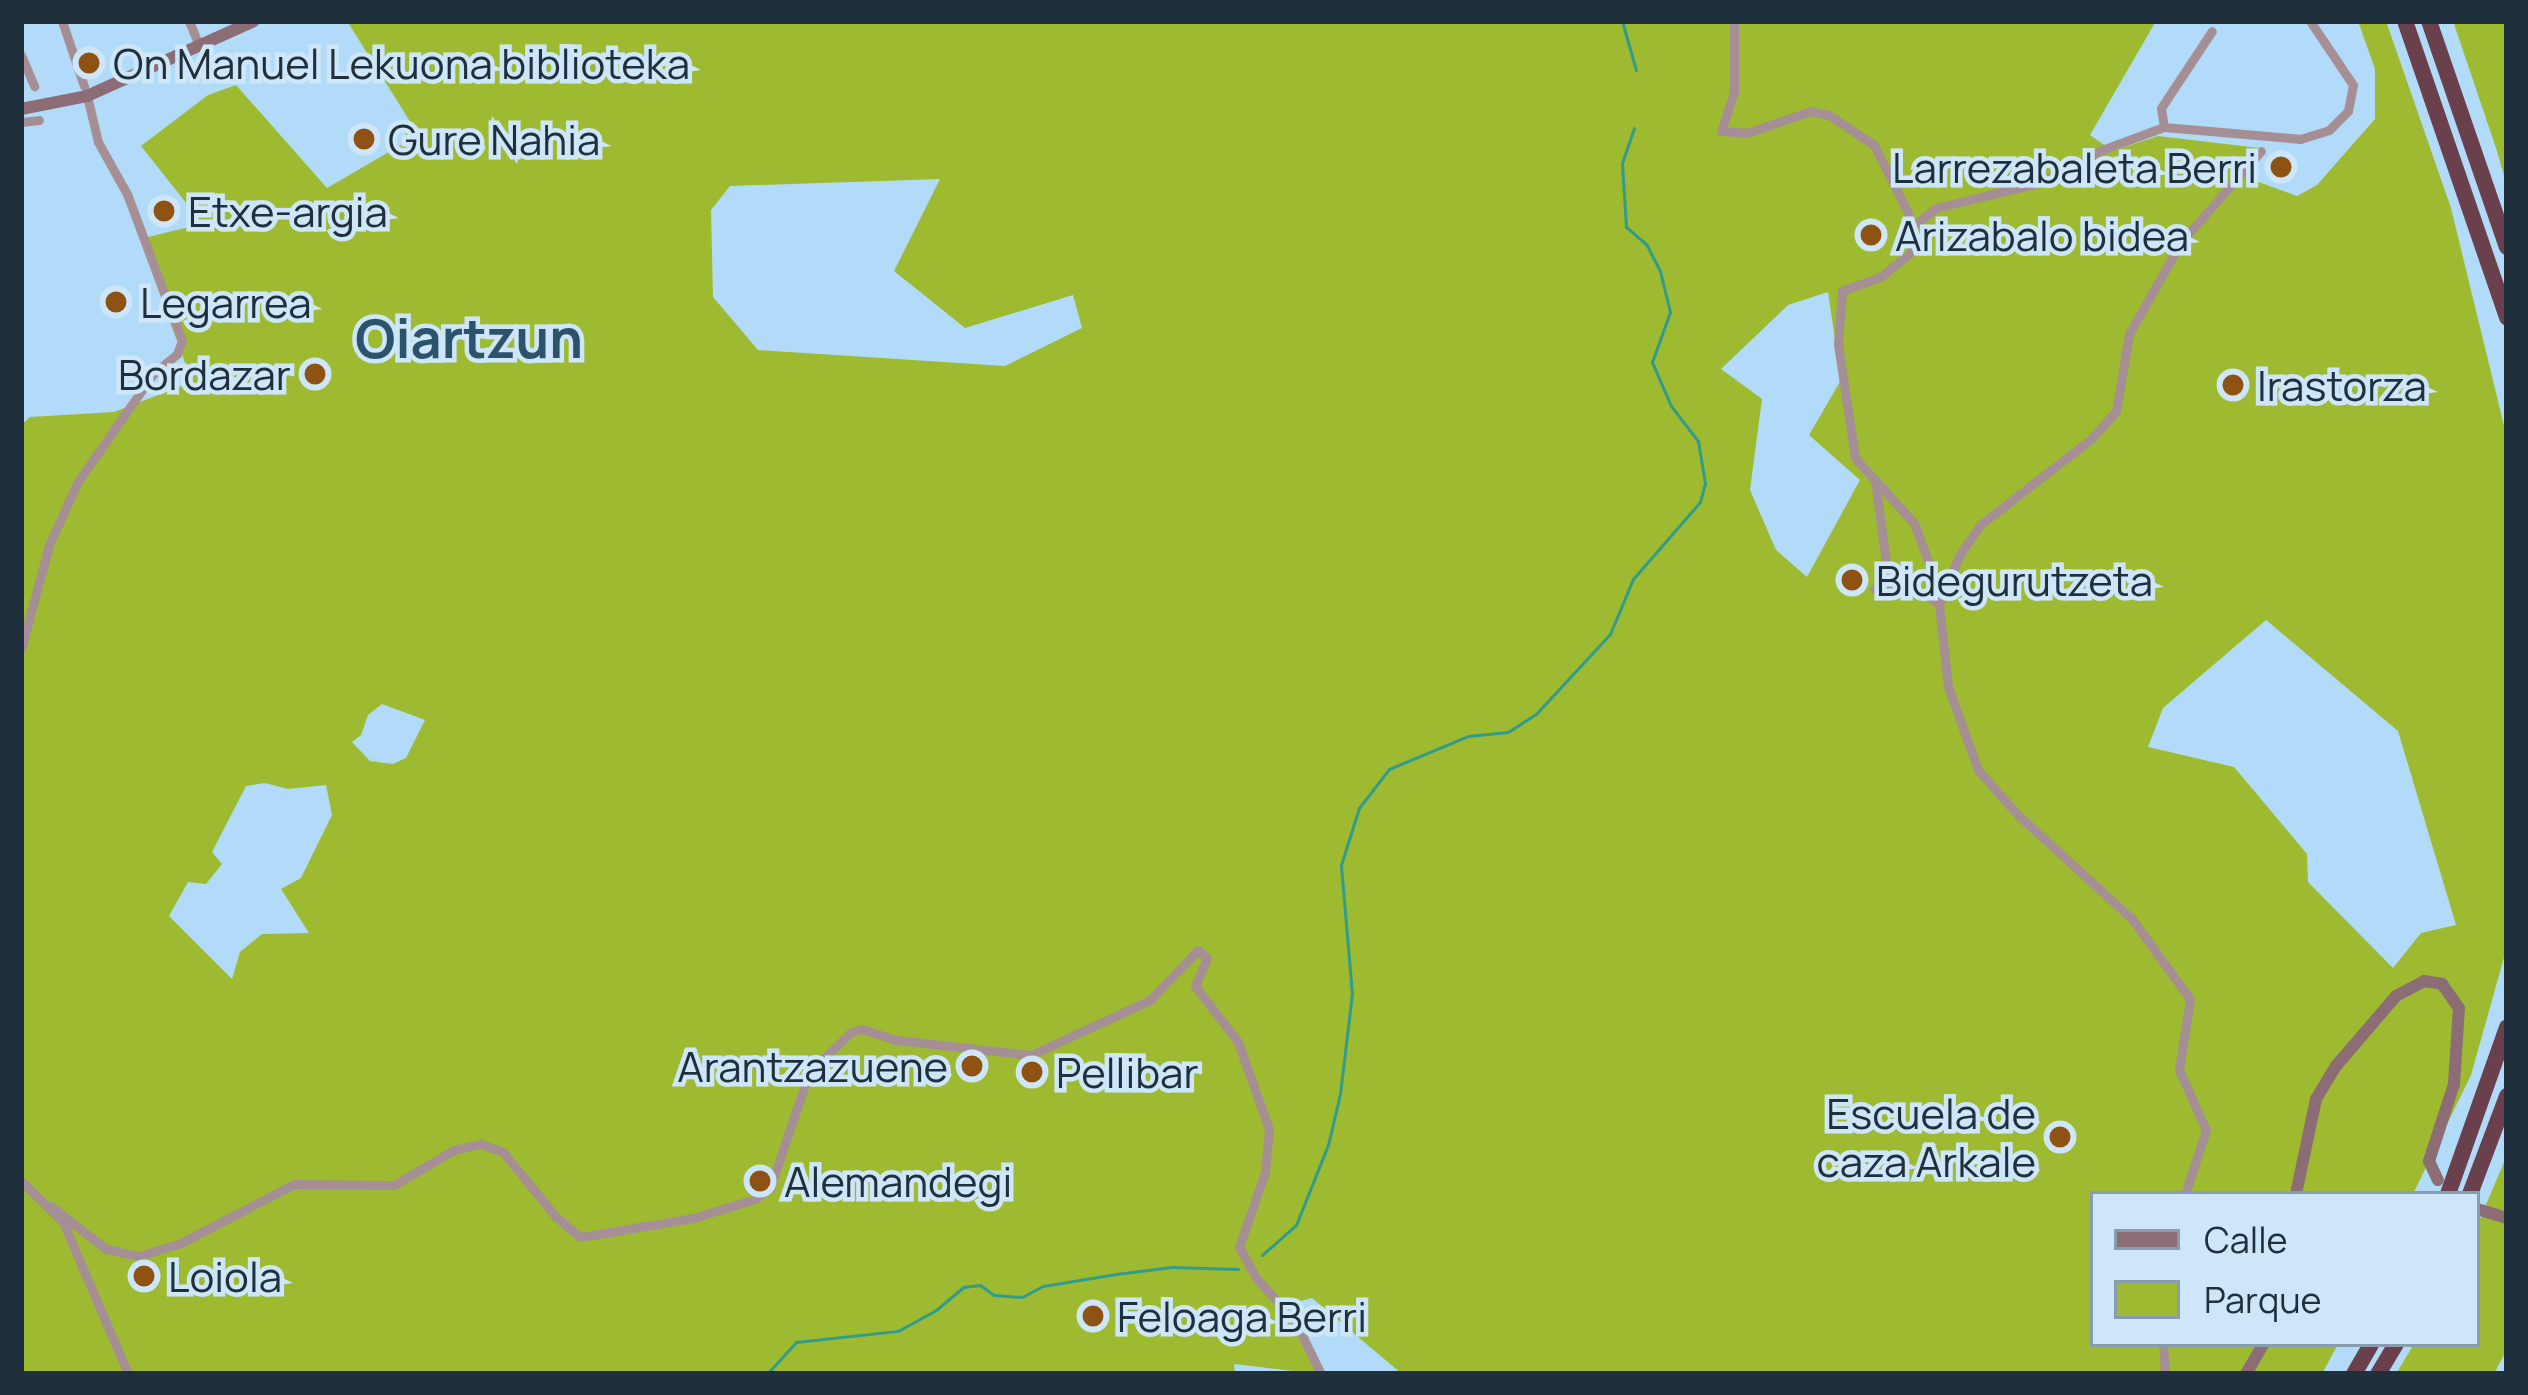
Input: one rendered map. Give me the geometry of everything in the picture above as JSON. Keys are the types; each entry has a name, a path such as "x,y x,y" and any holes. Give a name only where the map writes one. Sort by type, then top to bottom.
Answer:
{"highway":[{"path":"2405,21 2507,318"},
{"path":"2429,21 2507,247"},
{"path":"2443,1187 2507,1027"},
{"path":"2471,1191 2507,1096"},
{"path":"2354,1374 2370,1347"},
{"path":"2378,1374 2394,1347"}],"street":[{"path":"22,645 50,545 76,483 134,399 177,354 182,340 134,211 98,142 62,21"},
{"path":"189,21 199,46"},
{"path":"21,109 86,91 254,21"},
{"path":"1734,21 1734,92 1721,130 1747,133 1811,112 1828,115 1874,145 1912,227 1914,244 1905,260 1880,277 1847,286 1837,315 1854,453 1914,523 1928,556 1932,599 1939,604"},
{"path":"1912,227 1936,208 2034,184 2074,169 2099,151 2164,127 2300,139 2338,124 2352,102 2351,78 2310,21"},
{"path":"2164,127 2161,108 2212,31"},
{"path":"21,55 34,86"},
{"path":"21,122 39,120"},
{"path":"2186,1191 2199,1165 2206,1130 2179,1070 2190,999 2132,919 2017,814 1978,770 1948,686 1939,604 1960,554 1981,525 2092,438 2116,411 2128,334 2181,242 2261,151"},
{"path":"1874,589 1889,585 1876,480"},
{"path":"21,1181 106,1249 139,1256 181,1244 294,1184 394,1185 454,1150 481,1144 503,1152 556,1217 580,1237 693,1218 755,1199 770,1188 809,1073 851,1032 862,1029 896,1040 1031,1054 1150,1000 1198,950 1207,958 1195,986 1238,1042 1269,1129 1265,1172 1239,1247 1257,1279 1294,1321 1321,1374"},
{"path":"2297,1191 2316,1099 2380,1013 2413,984 2424,981 2442,984 2459,1008 2454,1084 2429,1161 2443,1187"},
{"path":"51,1206 71,1238 90,1295 128,1374"},
{"path":"2246,1374 2261,1347"}],"green space":[{"path":"347,21 2156,21 2090,135 2113,151 2158,136 2259,148 2253,180 2297,196 2317,185 2375,119 2375,69 2358,21 2386,21 2451,208 2507,438 2507,947 2471,1075 2414,1191 2090,1191 2090,1347 2336,1347 2322,1374 1402,1374 1312,1298 1285,1305 1318,1374 1234,1364 1235,1374 21,1374 21,425 30,417 114,412 192,382 140,239 189,227 187,204 141,146 208,95 236,85 327,188 401,145 411,123","holes":["940,179 894,271 965,328 1073,295 1082,328 1005,366 758,350 713,297 711,210 730,186","1828,292 1841,380 1809,435 1860,480 1807,577 1776,550 1750,490 1762,399 1721,369 1788,305","2266,620 2398,731 2456,925 2421,933 2393,968 2308,882 2307,854 2234,767 2148,747 2163,708","382,704 425,720 406,758 393,764 370,761 352,742 361,735 368,715","326,785 332,815 301,878 281,889 309,933 262,934 240,952 232,979 169,916 188,882 206,884 222,864 212,852 246,786"]},
{"path":"2453,21 2507,21 2507,186 2496,148"},
{"path":"2507,1155 2507,1349 2494,1374 2396,1374 2412,1347 2480,1347 2480,1219"}],"waterway":[{"path":"1622,21 1636,70"},
{"path":"1262,1255 1296,1225 1328,1145 1340,1094 1352,994 1341,865 1359,808 1389,769 1468,736 1508,732 1536,714 1610,634 1633,579 1700,502 1705,483 1698,441 1671,406 1652,362 1670,312 1660,271 1647,245 1626,227 1622,163 1634,128"},
{"path":"767,1374 796,1342 898,1331 936,1310 963,1287 980,1285 994,1295 1022,1297 1043,1286 1116,1274 1172,1267 1238,1269"}],"place":[{"name":"On Manuel Lekuona biblioteka","path":"89,63"},
{"name":"Gure Nahia","path":"364,139"},
{"name":"Larrezabaleta Berri","path":"2281,167"},
{"name":"Etxe-argia","path":"164,211"},
{"name":"Arizabalo bidea","path":"1871,235"},
{"name":"Legarrea","path":"116,302"},
{"name":"Bordazar","path":"315,374"},
{"name":"Irastorza","path":"2233,385"},
{"name":"Bidegurutzeta","path":"1852,580"},
{"name":"Arantzazuene","path":"972,1066"},
{"name":"Pellibar","path":"1032,1072"},
{"name":"Escuela de caza Arkale","path":"2060,1137"},
{"name":"Alemandegi","path":"760,1181"},
{"name":"Loiola","path":"144,1276"},
{"name":"Feloaga Berri","path":"1093,1316"}],"district":[{"name":"Oiartzun","path":"469,337"}]}
